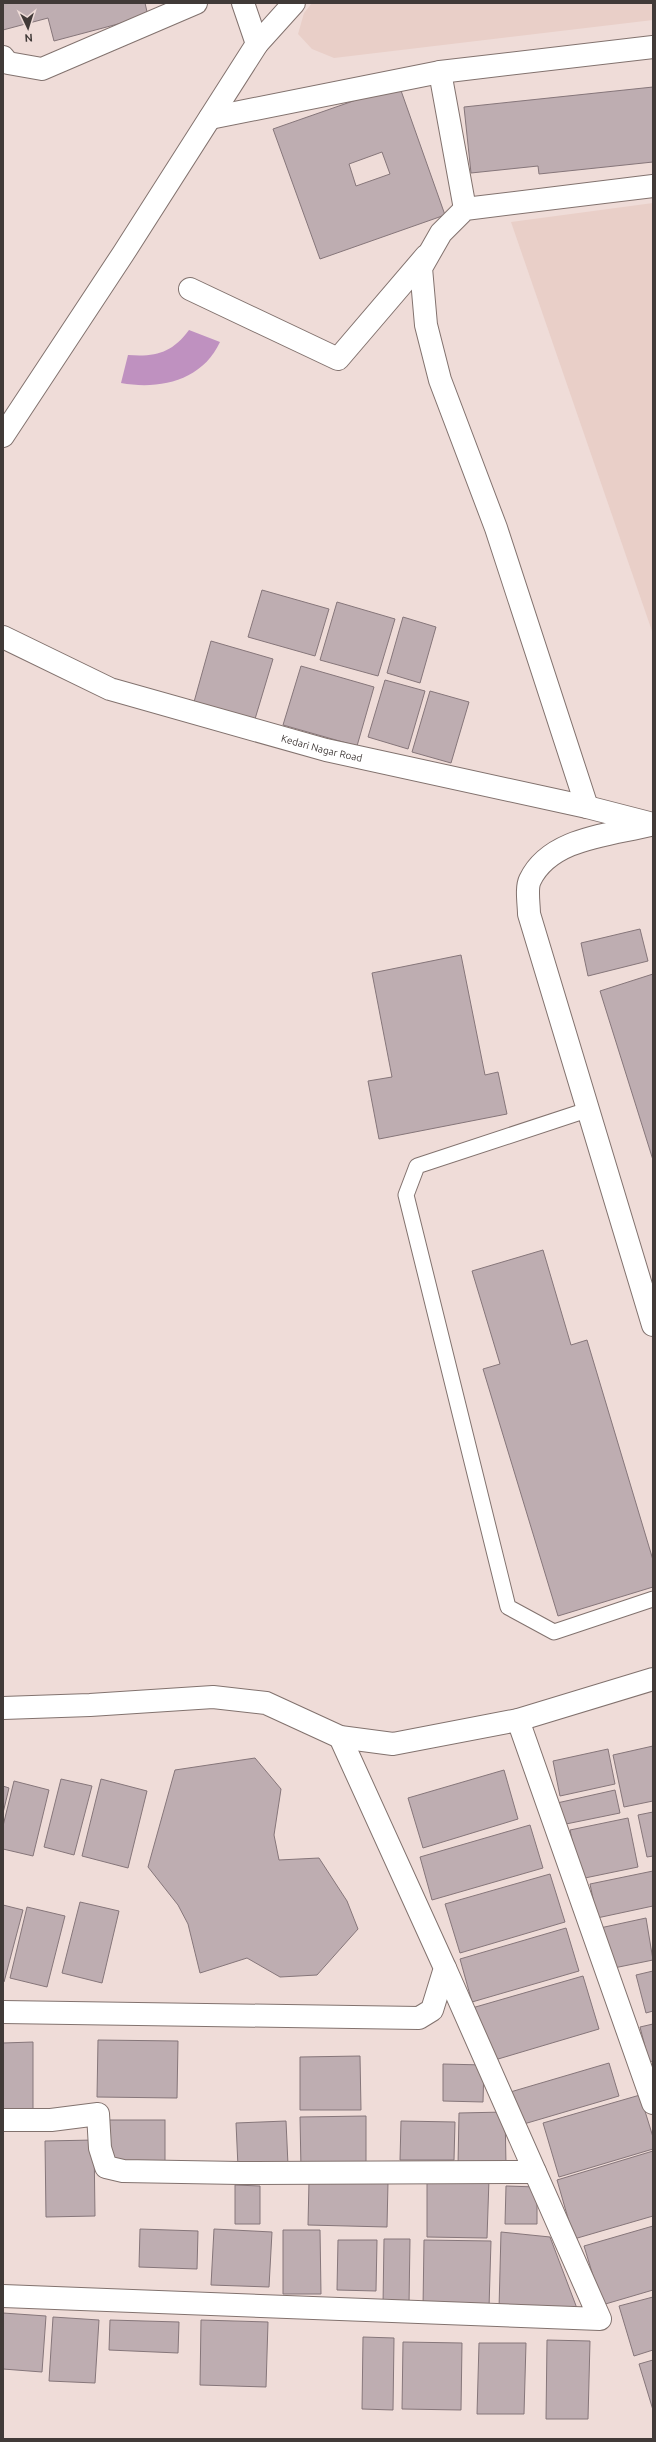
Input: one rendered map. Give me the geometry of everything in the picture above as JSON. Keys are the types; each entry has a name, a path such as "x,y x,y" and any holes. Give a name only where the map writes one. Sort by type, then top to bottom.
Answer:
{"street":[{"path":"3,57 8,63 42,69 196,3"},
{"path":"243,3 257,44"},
{"path":"3,436 257,44 294,3"},
{"path":"210,118 440,72 653,46"},
{"path":"440,72 465,209"},
{"path":"587,807 496,528 440,380 426,325 421,268 441,233 465,209 653,186"},
{"path":"190,289 338,359 432,249"},
{"name":"Kedari Nagar Road","path":"3,637 110,689 326,750 587,807 653,825"},
{"path":"653,825 574,843 545,859 529,882 529,914 653,1325"},
{"path":"3,1708 90,1706 213,1697 266,1703 340,1737 393,1744 518,1720 653,1679"},
{"path":"518,1720 653,2103"},
{"path":"3,2296 600,2319 445,1968 340,1737"},
{"path":"3,2012 419,2018 432,2010 445,1968"},
{"path":"3,2120 51,2120 98,2114 100,2148 106,2167 123,2171 240,2173 535,2172"}],"lane":[{"path":"587,1110 417,1166 406,1195 508,1607 554,1632 653,1599"}],"shaded area":[{"path":"312,3 653,3 653,20 334,58 312,49 298,34 304,13"},
{"path":"653,203 653,634 511,222"},
{"path":"189,330 220,342 212,355 202,366 191,374 178,380 164,383 135,385 121,383 128,355 147,355 163,352 176,344"}],"building":[{"path":"3,3 145,3 148,16 54,41 48,18 3,30"},
{"path":"399,85 445,215 320,259 273,129","holes":["382,152 390,174 356,186 349,164"]},
{"path":"653,87 653,162 539,174 538,166 471,173 464,107"},
{"path":"262,590 329,609 315,656 248,637"},
{"path":"337,602 395,619 378,676 320,660"},
{"path":"403,617 436,627 420,683 387,673"},
{"path":"211,641 273,659 255,719 194,702"},
{"path":"301,666 374,687 357,746 283,725"},
{"path":"385,680 425,691 408,749 368,737"},
{"path":"430,691 469,702 451,763 412,752"},
{"path":"640,929 648,961 588,976 581,943"},
{"path":"461,955 485,1075 498,1072 507,1114 379,1139 368,1081 392,1077 372,973"},
{"path":"653,974 653,1160 600,991"},
{"path":"543,1250 571,1345 587,1340 653,1560 653,1587 558,1616 483,1369 500,1364 472,1271"},
{"path":"653,1746 653,1801 624,1807 613,1755"},
{"path":"608,1749 615,1784 560,1796 553,1761"},
{"path":"255,1758 281,1789 274,1835 279,1860 319,1858 347,1901 358,1929 317,1975 280,1977 247,1958 200,1973 188,1924 178,1905 148,1867 175,1770"},
{"path":"504,1770 518,1819 423,1848 408,1798"},
{"path":"61,1779 92,1786 74,1855 44,1847"},
{"path":"101,1779 147,1791 128,1868 82,1856"},
{"path":"14,1781 49,1790 33,1856 3,1849 3,1826"},
{"path":"3,1786 9,1788 3,1813"},
{"path":"615,1790 620,1813 561,1825 557,1803"},
{"path":"653,1812 653,1856 647,1857 638,1815"},
{"path":"628,1818 638,1867 580,1879 570,1830"},
{"path":"530,1825 543,1868 432,1900 420,1857"},
{"path":"653,1871 653,1906 597,1918 590,1884"},
{"path":"550,1874 565,1922 460,1953 445,1904"},
{"path":"80,1902 119,1911 102,1983 62,1973"},
{"path":"3,1905 23,1910 4,1982 3,1982"},
{"path":"27,1907 65,1916 47,1987 10,1978"},
{"path":"646,1918 653,1960 609,1969 600,1928"},
{"path":"566,1928 579,1971 472,2002 460,1959"},
{"path":"653,1971 653,2011 646,2013 636,1975"},
{"path":"583,1976 599,2029 488,2062 472,2008"},
{"path":"653,2024 653,2061 649,2062 640,2027"},
{"path":"98,2040 178,2041 177,2098 97,2097"},
{"path":"33,2042 33,2109 3,2109 3,2043"},
{"path":"360,2056 361,2110 300,2110 300,2057"},
{"path":"609,2063 619,2096 517,2126 507,2093"},
{"path":"443,2064 484,2065 483,2102 443,2101"},
{"path":"640,2095 653,2137 653,2149 559,2177 543,2123"},
{"path":"505,2112 506,2165 458,2165 459,2113"},
{"path":"366,2116 366,2168 301,2169 300,2117"},
{"path":"107,2120 165,2120 165,2162 107,2162"},
{"path":"286,2121 288,2165 238,2167 236,2123"},
{"path":"401,2121 455,2122 454,2160 400,2160"},
{"path":"94,2140 95,2216 46,2217 45,2141"},
{"path":"653,2151 653,2216 574,2239 557,2180"},
{"path":"427,2178 489,2179 487,2238 427,2237"},
{"path":"309,2181 388,2182 387,2227 308,2225"},
{"path":"235,2185 260,2186 260,2224 235,2224"},
{"path":"506,2186 537,2187 537,2224 505,2224"},
{"path":"653,2226 653,2290 602,2305 584,2246"},
{"path":"140,2229 198,2231 197,2269 139,2267"},
{"path":"214,2229 272,2232 269,2287 211,2285"},
{"path":"283,2230 320,2230 321,2294 283,2294"},
{"path":"501,2232 550,2237 578,2311 499,2309"},
{"path":"384,2239 410,2239 409,2305 383,2305"},
{"path":"338,2240 377,2240 376,2291 337,2290"},
{"path":"424,2240 491,2241 489,2308 423,2307"},
{"path":"653,2297 653,2350 634,2356 619,2306"},
{"path":"3,2313 46,2316 42,2372 3,2369"},
{"path":"53,2317 99,2320 95,2383 49,2381"},
{"path":"110,2320 179,2322 178,2353 109,2350"},
{"path":"201,2320 268,2322 266,2387 200,2385"},
{"path":"363,2337 394,2338 393,2410 362,2409"},
{"path":"547,2340 590,2341 588,2419 546,2419"},
{"path":"403,2342 462,2343 461,2410 402,2409"},
{"path":"479,2343 526,2343 524,2414 477,2414"},
{"path":"653,2360 653,2410 639,2364"}]}
